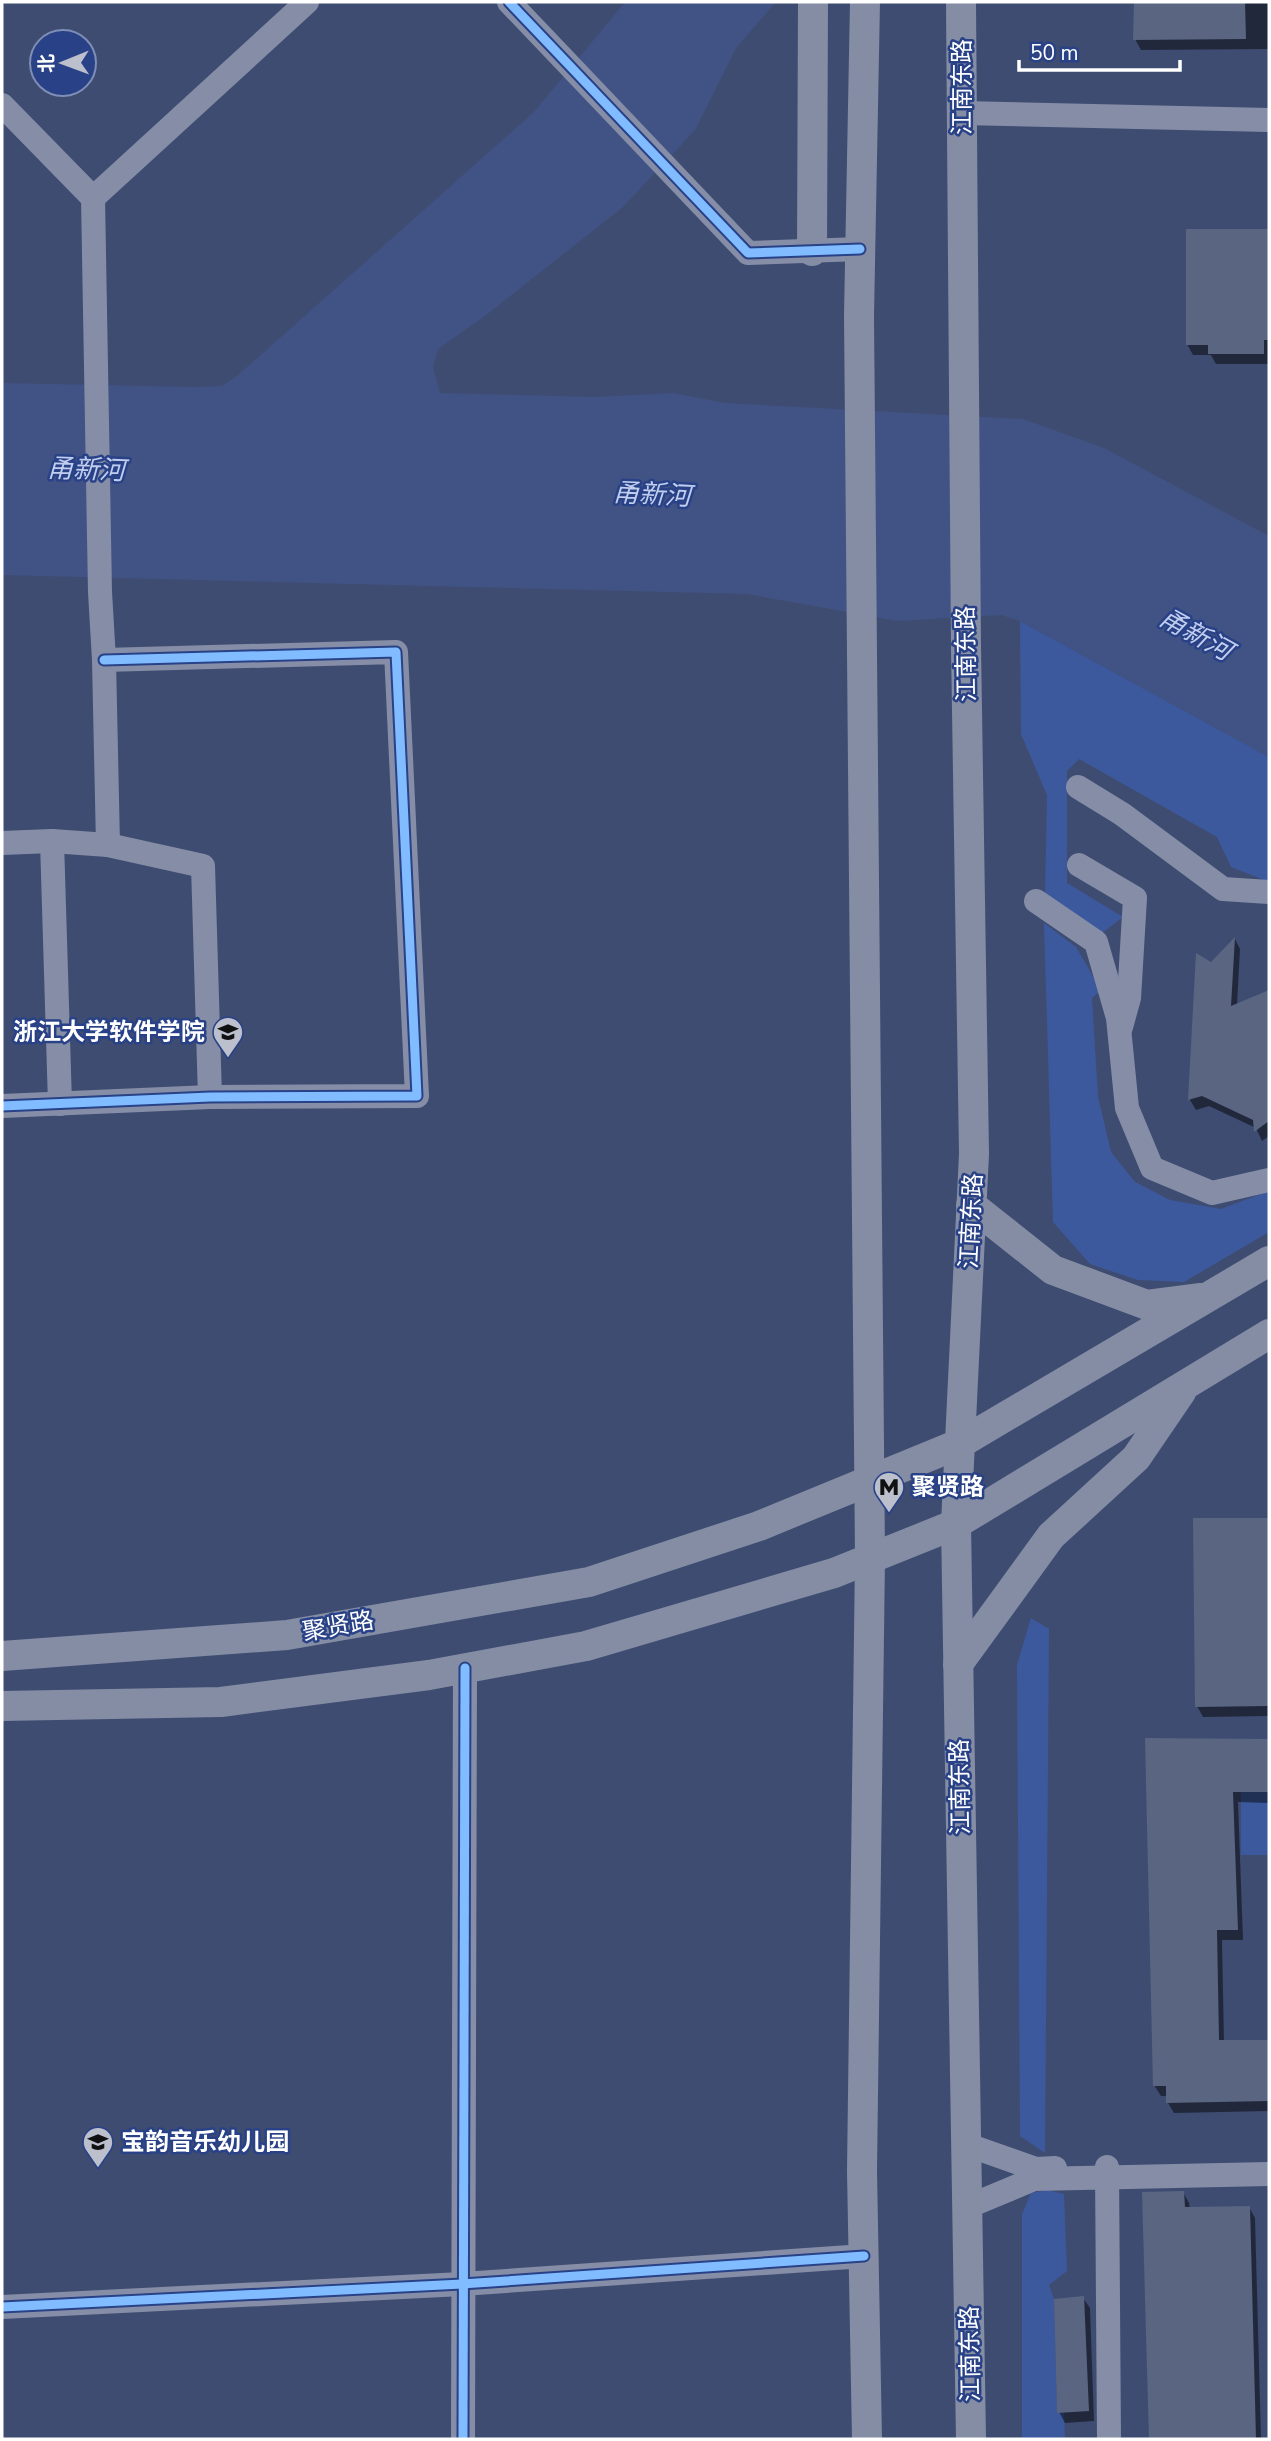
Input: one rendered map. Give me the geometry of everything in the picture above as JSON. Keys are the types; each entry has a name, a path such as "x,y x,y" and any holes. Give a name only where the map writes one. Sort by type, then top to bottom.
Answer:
{"main road":[{"path":"812,251 813,2"},
{"name":"江南东路","path":"961,2 962,308 974,1154 956,1524 971,2439"},
{"path":"865,3 859,316 870,1558 862,2171 867,2439"},
{"path":"971,1205 1053,1270 1147,1305 1213,1296"},
{"name":"聚贤路","path":"2,1656 287,1635 589,1582 759,1526 959,1444 1269,1261"},
{"path":"2,1706 221,1702 465,1668 586,1646 834,1573 956,1524 1269,1334"},
{"path":"958,1664 1051,1536 1136,1458 1187,1383"}],"street":[{"path":"93,198 307,2"},
{"path":"509,2 748,253 860,249"},
{"path":"2,105 93,198 100,592 108,845"},
{"path":"962,113 1269,120"},
{"path":"2,1107 210,1097 417,1096 396,652 104,660"},
{"path":"1078,787 1122,814 1223,889 1269,892"},
{"path":"2,843 52,841 108,845 203,866 210,1097"},
{"path":"52,841 60,1104"},
{"path":"1079,865 1135,898 1129,999 1119,1034"},
{"path":"1036,901 1096,942 1118,1018 1127,1108 1152,1168 1212,1193 1269,1180"},
{"path":"463,2439 465,1668"},
{"path":"965,2144 1036,2169 1269,2174"},
{"path":"967,2207 1034,2179 1269,2163"},
{"path":"1107,2172 1109,2439"},
{"path":"2,2307 462,2284 864,2256"}],"shaded area":[{"path":"1020,621 1269,757 1269,882 1231,867 1217,837 1079,759 1067,771 1067,883 1123,917 1102,933 1045,899 1047,795 1021,734"},
{"path":"1044,923 1076,947 1101,990 1092,998 1098,1097 1111,1152 1135,1182 1170,1200 1221,1209 1269,1191 1269,1232 1184,1282 1138,1280 1090,1264 1053,1222"},
{"path":"1031,1618 1049,1629 1045,2153 1020,2136 1017,1665"},
{"path":"1241,1792 1269,1792 1269,1855 1241,1855"},
{"path":"1047,2190 1064,2194 1067,2271 1049,2285 1054,2299 1057,2412 1064,2412 1065,2439 1022,2439 1022,2214 1031,2193"}],"water":[{"name":"甬新河","path":"625,2 776,2 736,48 695,130 623,207 485,316 438,349 433,367 440,393 597,397 673,393 725,403 1023,419 1104,448 1269,536 1269,757 1020,621 1001,615 897,621 747,594 2,575 2,383 222,386 237,376 534,112"}],"building":[{"path":"1134,2 1245,2 1246,39 1133,40"},
{"path":"1186,229 1269,229 1269,340 1264,340 1264,354 1208,354 1208,345 1186,345"},
{"path":"1235,937 1231,1006 1269,990 1269,1121 1254,1132 1253,1120 1202,1096 1188,1100 1196,953 1211,962"},
{"path":"1193,1518 1269,1518 1269,1706 1195,1707"},
{"path":"1145,1738 1269,1739 1269,1792 1233,1792 1238,1930 1217,1930 1219,2040 1269,2040 1269,2101 1166,2103 1166,2086 1153,2086"},
{"path":"1184,2191 1185,2207 1250,2206 1256,2439 1149,2439 1142,2192"},
{"path":"1084,2296 1089,2411 1057,2413 1054,2299"}],"cycle path":[{"path":"509,2 748,253 860,249"},
{"path":"2,1106 210,1097 417,1096 396,652 104,660"},
{"path":"463,2439 465,1668"},
{"path":"2,2307 462,2284 864,2256"}],"place":[{"name":"浙江大学软件学院","path":"228,1059"},
{"name":"聚贤路","path":"889,1514"},
{"name":"宝韵音乐幼儿园","path":"98,2169"}]}
